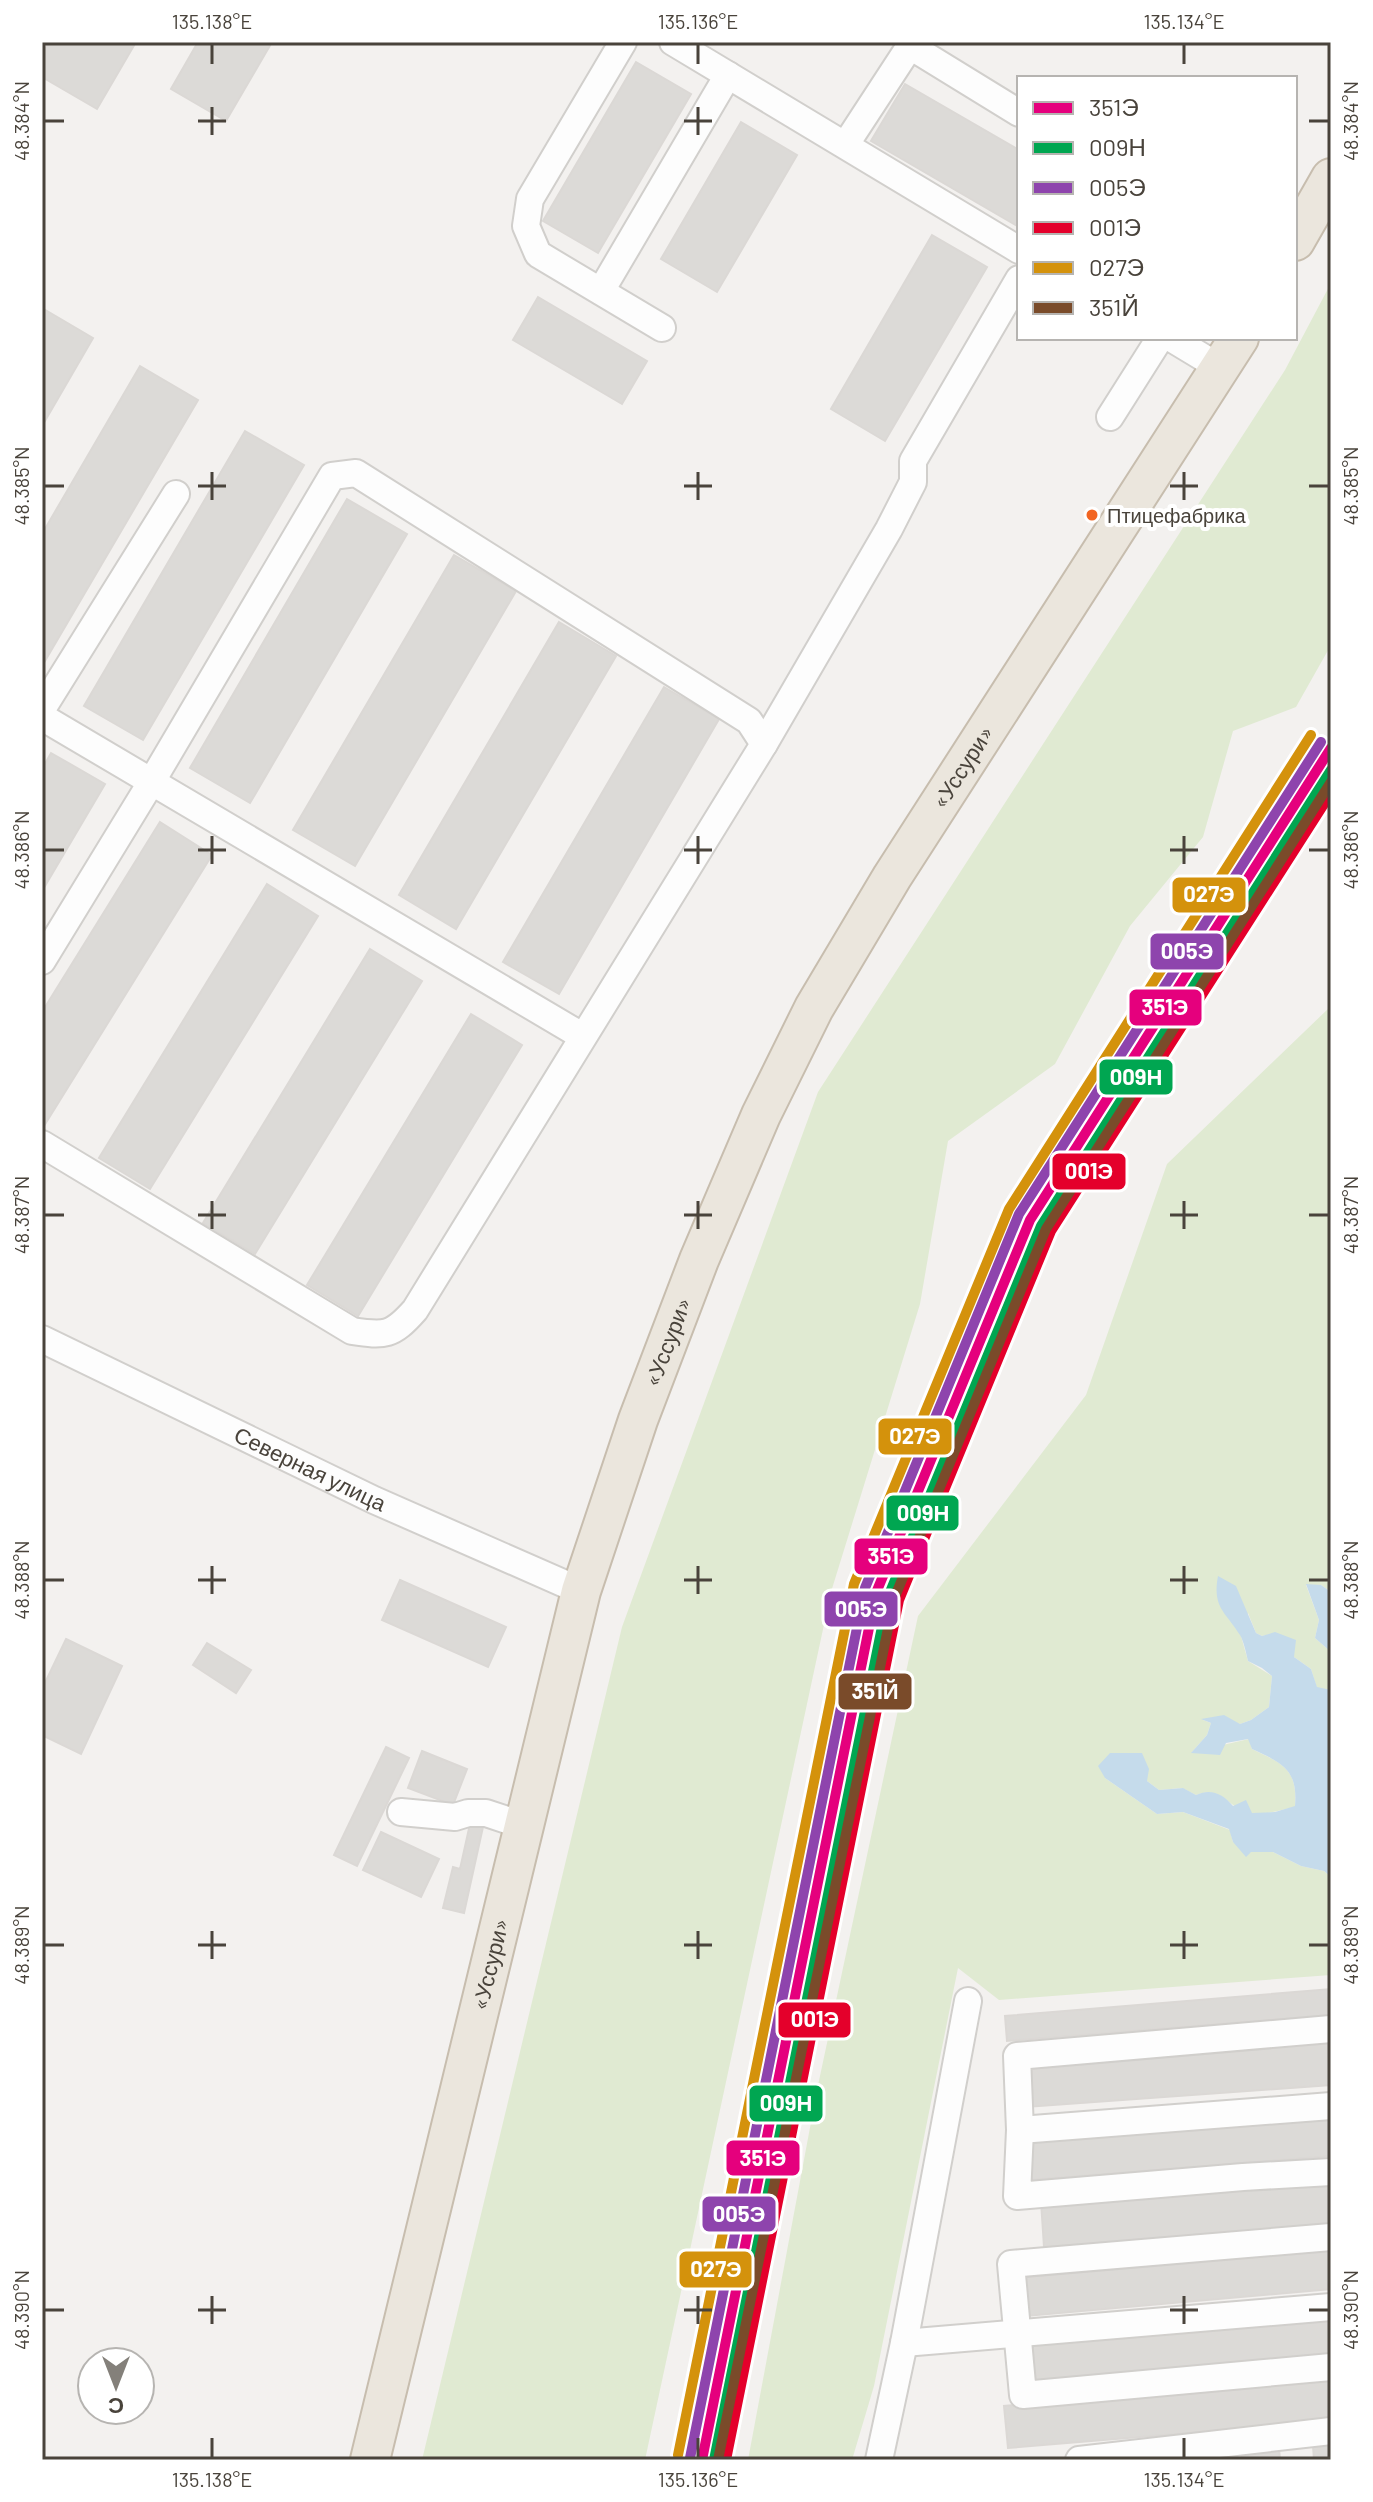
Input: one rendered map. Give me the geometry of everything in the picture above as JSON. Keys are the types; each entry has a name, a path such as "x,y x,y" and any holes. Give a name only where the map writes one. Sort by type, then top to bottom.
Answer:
{"highway":[{"path":"1297,238 1331,178"},
{"name":"«Уссури»","path":"370,2460 581,1591 638,1420 699,1260 761,1115 814,1008 901,864 1229,352"}],"street":[{"path":"623,42 530,199 526,226 538,254 662,328"},
{"path":"673,42 1017,249"},
{"path":"846,144 910,46 1017,112"},
{"path":"601,291 728,75"},
{"path":"42,1144 352,1331 378,1335 399,1328 415,1310 764,744 889,529 913,482 913,461 1017,282"},
{"path":"1110,417 1159,340"},
{"path":"1179,340 1229,352"},
{"path":"42,961 332,476 356,473 749,721 764,744"},
{"path":"42,709 176,494"},
{"path":"42,717 582,1036"},
{"name":"Северная улица","path":"42,1339 374,1500 581,1591"},
{"path":"401,1812 455,1817 486,1813 525,1826"},
{"path":"879,2460 968,2001"},
{"path":"1331,2029 1017,2056 1020,2130 1017,2196 1331,2172"},
{"path":"1020,2130 1331,2106"},
{"path":"1331,2237 1011,2264 1023,2395 1331,2367"},
{"path":"904,2343 1331,2307"},
{"path":"1079,2460 1289,2448 1331,2431"}],"green space":[{"path":"1331,283 1331,645 1296,707 1233,731 1203,837 1130,926 1055,1064 948,1141 920,1304 831,1592 645,2460 422,2460 622,1627 818,1092 1285,370"},
{"path":"1331,999 1331,1592 1321,1585 1306,1585 1319,1620 1315,1638 1331,1652 1331,1690 1317,1688 1311,1669 1294,1657 1275,1633 1262,1636 1256,1633 1248,1613 1241,1636 1248,1661 1272,1676 1269,1707 1240,1724 1203,1720 1211,1723 1207,1735 1192,1752 1249,1739 1252,1749 1280,1764 1291,1776 1295,1807 1254,1814 1211,1793 1196,1795 1182,1788 1159,1790 1147,1781 1105,1778 1157,1814 1183,1812 1230,1830 1233,1842 1251,1852 1273,1852 1301,1866 1324,1871 1331,1877 1331,1975 999,2000 958,1968 874,2386 852,2460 748,2460 817,2090 918,1616 1086,1395 1167,1164 1330,1007"}],"water":[{"path":"1218,1576 1236,1586 1256,1633 1262,1636 1275,1632 1296,1640 1294,1657 1311,1669 1317,1687 1331,1690 1331,1877 1324,1871 1301,1866 1273,1852 1251,1852 1246,1857 1233,1842 1229,1829 1183,1812 1157,1814 1105,1778 1098,1766 1110,1753 1142,1753 1149,1769 1147,1781 1159,1790 1183,1788 1196,1795 1212,1792 1221,1795 1233,1806 1246,1800 1252,1813 1275,1812 1295,1806 1291,1775 1280,1763 1252,1749 1248,1739 1226,1743 1220,1755 1191,1753 1207,1735 1211,1723 1201,1719 1224,1715 1240,1724 1269,1707 1272,1676 1248,1661 1241,1638 1219,1603"},
{"path":"1306,1584 1321,1585 1331,1592 1331,1652 1315,1638 1319,1620"}],"building":[{"path":"49,42 136,42 97,109 42,77 42,55"},
{"path":"198,42 272,42 226,121 171,89"},
{"path":"636,62 691,94 598,253 543,221"},
{"path":"905,84 1017,149 1017,226 871,141"},
{"path":"741,122 797,155 717,292 661,259"},
{"path":"932,235 987,267 885,441 831,409"},
{"path":"538,297 647,361 622,404 513,340"},
{"path":"42,308 93,338 42,426"},
{"path":"140,366 198,400 42,666 42,534"},
{"path":"245,431 304,465 143,740 84,706"},
{"path":"347,499 407,534 250,803 190,768"},
{"path":"454,555 516,591 355,866 293,830"},
{"path":"559,622 616,656 456,929 399,895"},
{"path":"664,687 719,719 559,994 503,962"},
{"path":"51,753 105,784 42,891 42,769"},
{"path":"160,822 212,855 44,1126 42,1012"},
{"path":"267,884 318,916 150,1189 99,1158"},
{"path":"370,949 422,981 255,1254 203,1223"},
{"path":"471,1014 522,1045 358,1316 307,1285"},
{"path":"400,1580 506,1627 488,1667 382,1620"},
{"path":"66,1639 122,1666 81,1754 42,1735 42,1689"},
{"path":"207,1643 251,1670 236,1693 193,1665"},
{"path":"386,1747 409,1758 357,1866 334,1855"},
{"path":"422,1751 467,1769 453,1805 408,1788"},
{"path":"470,1824 483,1827 464,1913 443,1908 453,1867 460,1869"},
{"path":"381,1832 439,1859 421,1897 363,1870"},
{"path":"1331,1989 1331,2015 1007,2041 1005,2016"},
{"path":"1331,2041 1331,2085 1026,2107 1023,2064"},
{"path":"1331,2115 1331,2156 1029,2180 1026,2139"},
{"path":"1331,2181 1331,2227 1044,2247 1041,2201"},
{"path":"1331,2249 1331,2289 1026,2316 1022,2277"},
{"path":"1331,2317 1331,2356 1035,2382 1032,2342"},
{"path":"1331,2378 1331,2421 1008,2448 1004,2406"},
{"path":"1331,2444 1331,2460 1314,2460 1313,2446"},
{"path":"1279,2448 1280,2460 1242,2460 1241,2452"}],"transit line":[{"name":"027Э","path":"678,2455 854,1584 1009,1209 1311,735"},
{"name":"005Э","path":"690,2458 865,1588 1019,1214 1321,742"},
{"name":"351Э","path":"702,2460 876,1593 1030,1220 1331,748"},
{"name":"009Н","path":"714,2460 888,1597 1041,1226 1331,770"},
{"name":"351Й","path":"718,2460 894,1599 1046,1229 1331,782"},
{"name":"001Э","path":"726,2460 899,1600 1051,1231 1331,793"}],"place":[{"name":"Птицефабрика","path":"1092,515"}]}
